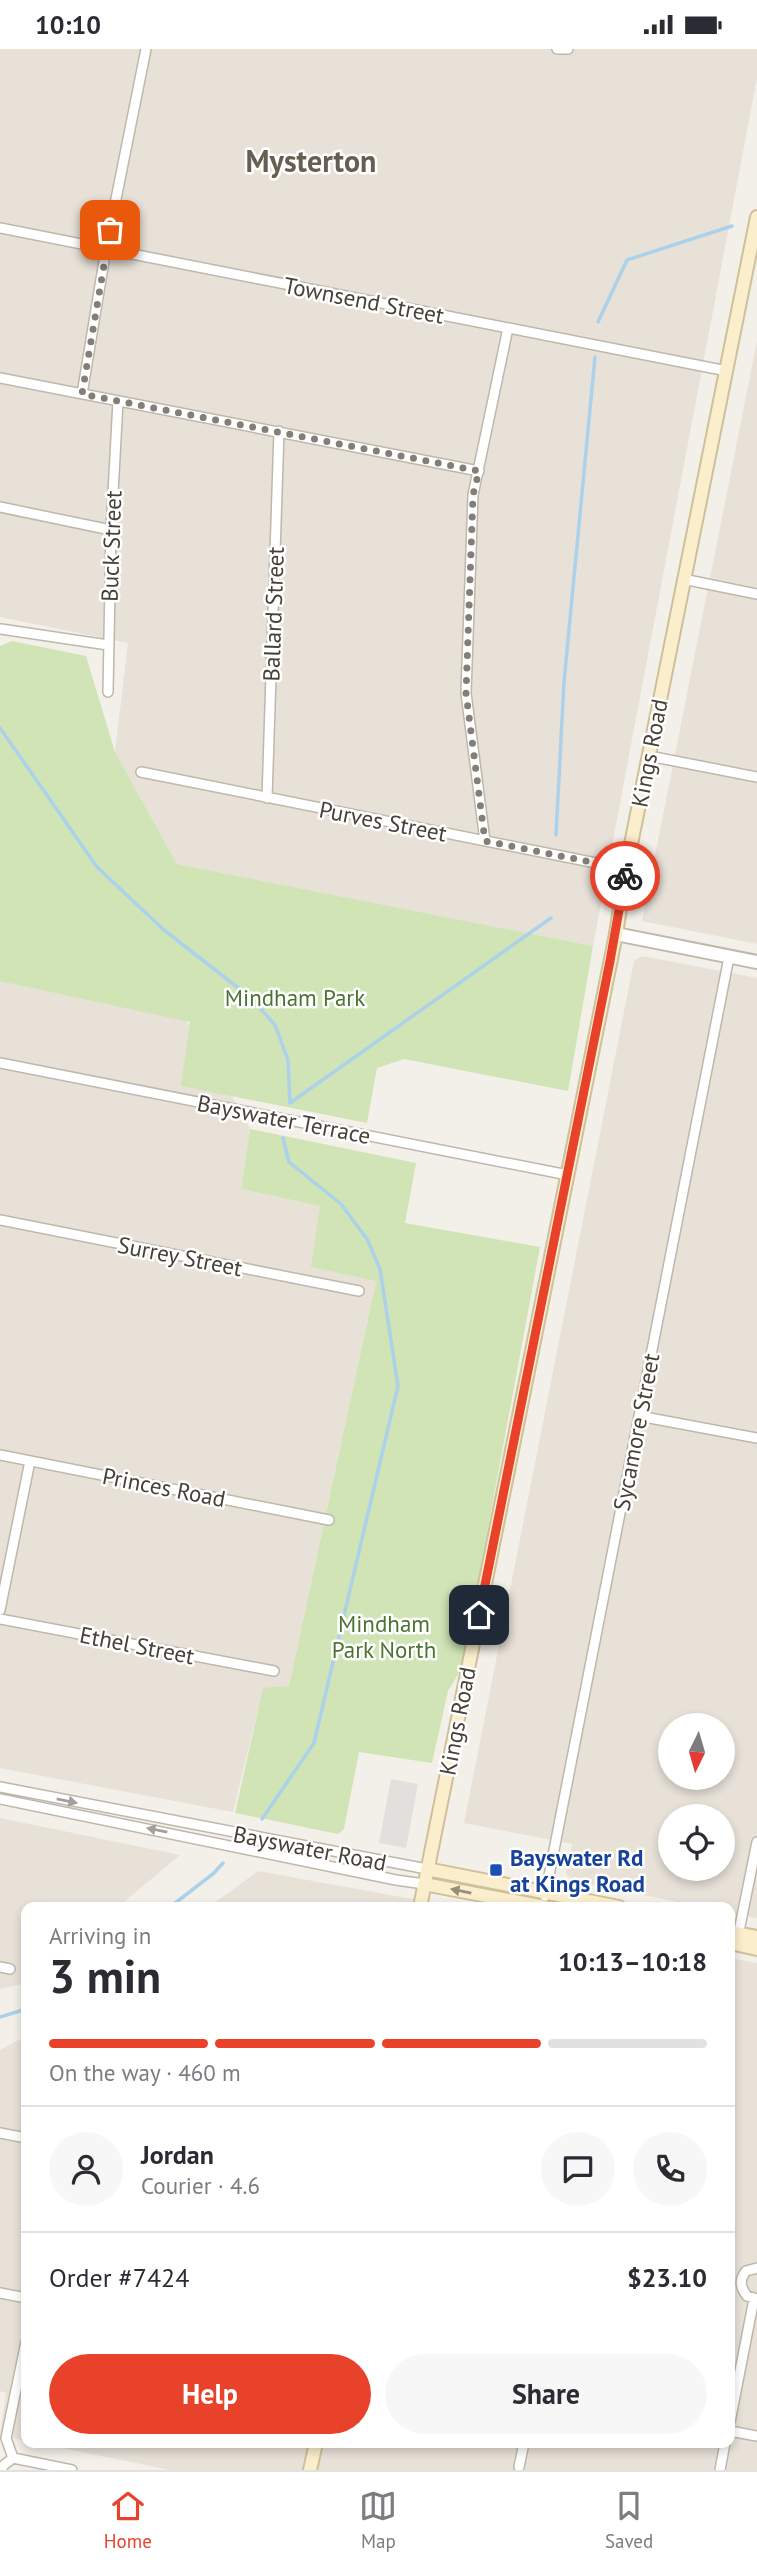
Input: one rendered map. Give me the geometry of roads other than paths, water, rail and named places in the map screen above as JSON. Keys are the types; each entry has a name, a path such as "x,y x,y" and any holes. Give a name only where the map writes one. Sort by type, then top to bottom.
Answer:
{"main road":[{"name":"Kings Road","path":"421,1902 616,934 626,869 683,579 753,260 757,217"},
{"name":"Bayswater Road","path":"427,1869 597,1902"},
{"name":"Bayswater Road","path":"424,1884 518,1902"},
{"path":"735,1938 757,1937"},
{"path":"735,1938 757,1949"},
{"path":"310,2470 315,2448"}],"street":[{"path":"82,394 106,249 146,49"},
{"path":"556,49 568,49"},
{"name":"Townsend Street","path":"0,228 727,371"},
{"path":"485,841 466,693 473,495 508,328"},
{"path":"0,378 479,471"},
{"name":"Buck Street","path":"108,692 111,530 118,401"},
{"name":"Ballard Street","path":"267,798 279,431"},
{"path":"0,507 111,530"},
{"path":"683,579 757,594"},
{"path":"1,629 108,645"},
{"path":"649,756 757,777"},
{"name":"Purves Street","path":"141,772 626,869"},
{"path":"616,934 757,962"},
{"name":"Sycamore Street","path":"545,1902 729,957"},
{"name":"Bayswater Terrace","path":"0,1063 568,1175"},
{"name":"Surrey Street","path":"0,1220 359,1291"},
{"path":"639,1416 757,1438"},
{"name":"Princes Road","path":"0,1455 329,1520"},
{"path":"0,1610 30,1461"},
{"name":"Ethel Street","path":"0,1619 274,1671"},
{"name":"Bayswater Road","path":"0,1787 427,1869"},
{"name":"Bayswater Road","path":"0,1799 424,1884"},
{"path":"735,1934 757,1842"},
{"path":"0,2133 21,2137"},
{"path":"735,2398 756,2299 743,2291 741,2280 746,2271 757,2268"},
{"path":"735,2279 741,2280"},
{"path":"0,2293 21,2297"},
{"path":"13,2458 6,2438 21,2366"},
{"path":"735,2432 757,2436"},
{"path":"519,2467 523,2448"},
{"path":"720,2470 725,2448"},
{"path":"1,2470 13,2458 72,2470"}],"waterway":[{"path":"598,322 627,260 732,226"},
{"path":"556,835 564,682 595,357"},
{"path":"0,728 97,867 164,930 250,997 275,1025 288,1060 290,1103"},
{"path":"290,1103 551,918"},
{"path":"262,1819 314,1743 398,1386 380,1269 367,1239 341,1204 289,1162 283,1138"},
{"path":"176,1902 223,1863"},
{"path":"0,2017 21,2011"}],"place":[{"name":"Bayswater Rd at Kings Road","path":"496,1870"}],"district":[{"name":"Mysterton","path":"311,160"}],"park label":[{"name":"Mindham Park","path":"295,997"},
{"name":"Mindham Park North","path":"384,1636"}]}
